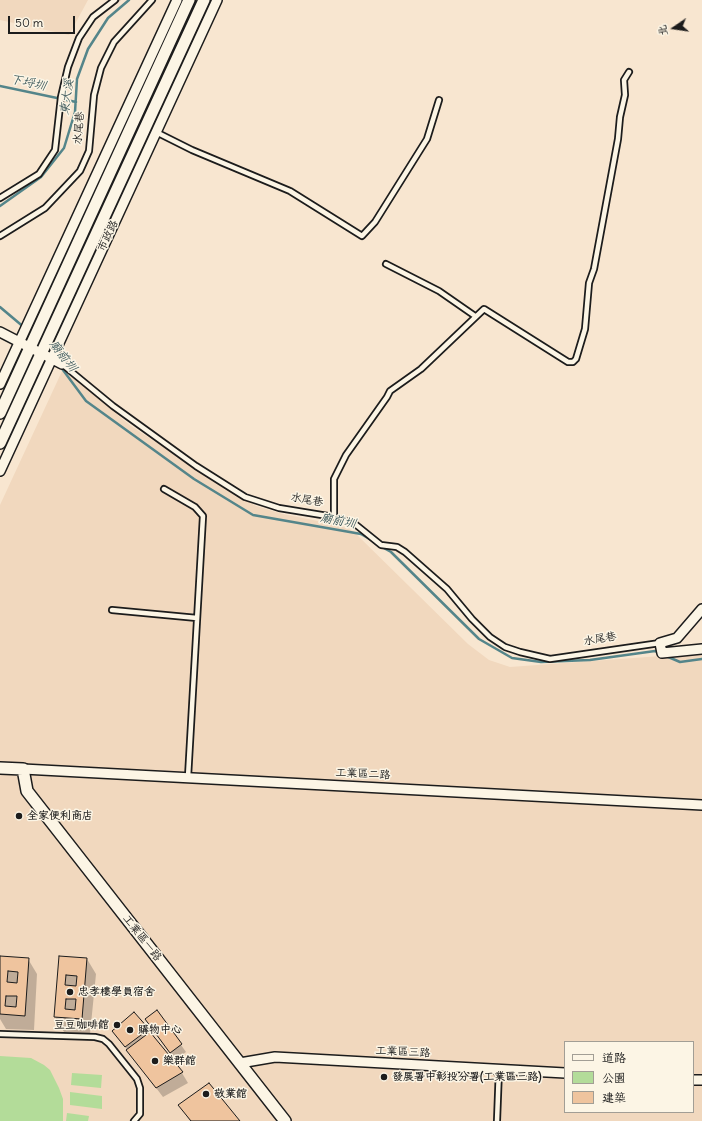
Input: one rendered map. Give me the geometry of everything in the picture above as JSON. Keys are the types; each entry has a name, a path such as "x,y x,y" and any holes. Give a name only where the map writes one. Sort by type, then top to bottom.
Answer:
{"street":[{"path":"0,384 177,0"},
{"path":"0,413 190,0"},
{"name":"市政路","path":"0,443 204,0"},
{"name":"市政路","path":"0,471 217,0"},
{"name":"水尾巷","path":"0,332 62,364"},
{"path":"702,610 677,638 660,643 662,653 702,649"},
{"path":"0,768 23,769"},
{"name":"工業區二路","path":"23,769 702,805"},
{"name":"工業區一路","path":"23,769 27,790 285,1121"},
{"name":"工業區三路","path":"240,1063 275,1056 564,1073"}],"lane":[{"name":"水尾巷","path":"0,198 39,174 55,150 60,97 68,67 79,38 93,18 115,0"},
{"name":"水尾巷","path":"0,236 45,208 80,171 89,151 94,95 101,68 114,42 152,0"},
{"path":"334,517 334,480 346,455 387,398 390,391 421,370 475,316 484,309 503,320 505,324 568,362 573,362 576,359 585,328 589,283 594,269 618,139 620,117 625,95 624,80 629,72"},
{"path":"156,132 192,150 290,191 362,236 375,222 427,139 440,100"},
{"path":"386,264 439,291 475,316"},
{"name":"水尾巷","path":"62,364 113,406 196,466 245,497 279,508 334,517 355,524 381,545 397,547 405,552 447,589 472,619 490,637 505,647 550,659 660,643"},
{"path":"164,489 195,507 202,516 188,777"},
{"path":"112,610 197,618"},
{"path":"0,1034 95,1037 103,1039 109,1044 137,1079 140,1088 140,1114 134,1121"},
{"path":"497,1121 500,1069"}],"shaded area":[{"path":"0,0 88,0 69,35 0,20"},
{"path":"63,369 131,426 245,500 256,506 283,514 338,525 353,531 468,644 489,660 510,667 702,653 702,1121 0,1121 0,505"}],"green space":[{"path":"0,1056 31,1058 50,1070 63,1099 63,1121 0,1121"},
{"path":"72,1073 102,1075 101,1088 71,1085"},
{"path":"70,1092 102,1096 102,1109 70,1105"},
{"path":"67,1113 89,1116 88,1121 66,1121"}],"building":[{"path":"0,956 29,958 25,1016 0,1014","holes":["8,971 18,972 17,983 7,982","6,996 17,996 16,1007 5,1006"]},
{"name":"忠孝樓學員宿舍","path":"59,956 87,958 82,1019 54,1017","holes":["66,975 77,976 76,986 65,985","66,999 76,999 75,1010 65,1009"]},
{"path":"157,1010 182,1044 170,1053 145,1019"},
{"name":"購物中心","path":"134,1012 149,1029 125,1047 112,1031"},
{"name":"樂群館","path":"150,1032 183,1072 156,1088 126,1050"},
{"name":"敬業館","path":"209,1083 240,1121 191,1121 178,1105"}],"waterway":[{"name":"東大溪","path":"0,206 41,177 64,148 75,112 77,79 88,49 108,18 129,0"},
{"name":"下埒圳","path":"0,86 76,102"},
{"name":"廟前圳","path":"0,307 32,334"},
{"name":"廟前圳","path":"60,366 86,401 194,479 253,515 361,534 373,541"},
{"name":"廟前圳","path":"382,547 391,552 479,639 512,658 541,662 590,660 655,651 660,653"},
{"name":"廟前圳","path":"666,656 680,662 702,659"}],"place":[{"name":"全家便利商店","path":"19,816"},
{"name":"忠孝樓學員宿舍","path":"70,992"},
{"name":"豆豆咖啡館","path":"117,1025"},
{"name":"購物中心","path":"130,1030"},
{"name":"樂群館","path":"155,1061"},
{"name":"發展署中彰投分署(工業區三路)","path":"384,1077"},
{"name":"敬業館","path":"206,1094"}]}
